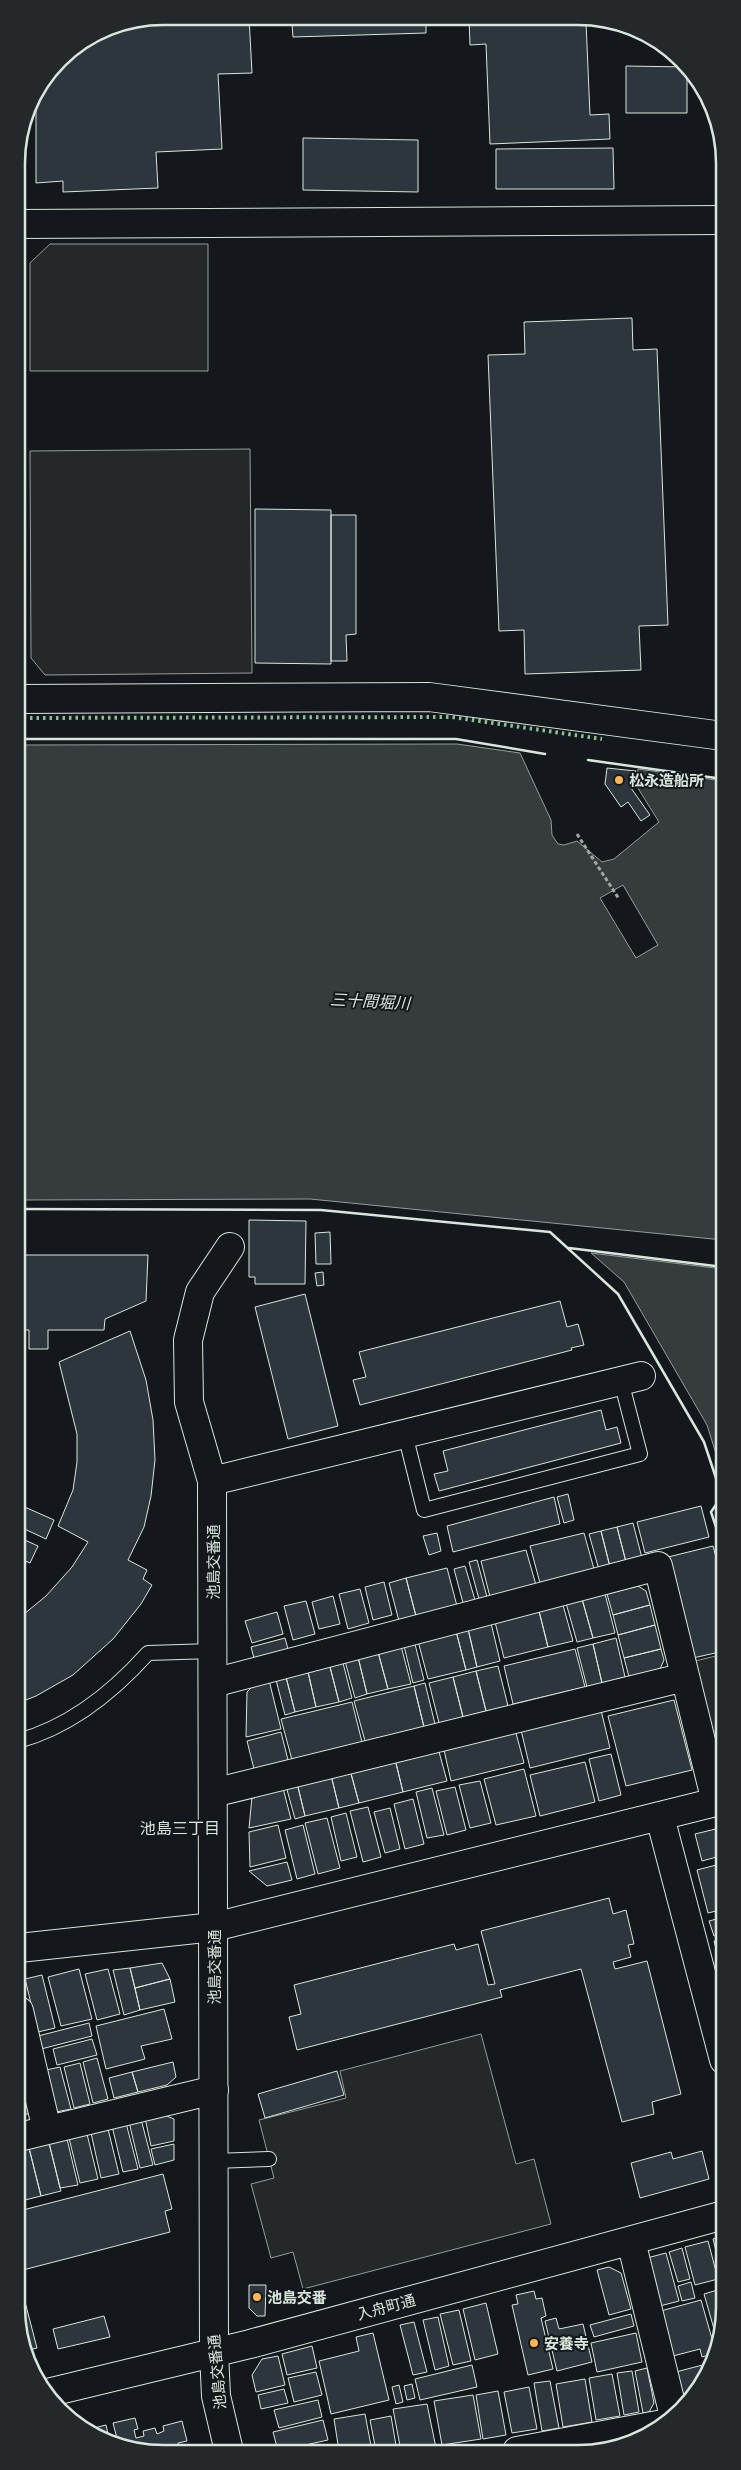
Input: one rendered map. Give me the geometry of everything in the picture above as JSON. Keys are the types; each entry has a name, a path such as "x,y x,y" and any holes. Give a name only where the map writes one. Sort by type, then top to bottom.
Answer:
{"street":[{"path":"25,224 716,220"},
{"path":"25,699 429,697 716,735"},
{"name":"池島交番通","path":"228,2445 216,2396 214,2352 212,1481 188,1402 188,1340 200,1292 230,1247"},
{"path":"212,1481 631,1378"},
{"path":"213,1683 658,1566 685,1677 716,1787"},
{"path":"213,1793 685,1677"},
{"path":"25,1947 214,1927 716,1802"},
{"path":"660,1817 716,2005"},
{"path":"25,2036 47,2130"},
{"path":"25,2136 214,2090"},
{"name":"入舟町通","path":"54,2391 214,2352 716,2217"},
{"path":"631,2241 672,2408"},
{"path":"549,2445 644,2428"}],"lane":[{"path":"405,1434 424,1510 640,1454 631,1378"},
{"path":"25,1738 62,1723 103,1697 148,1653 213,1652"},
{"path":"214,2161 269,2159"}],"path":[{"path":"577,834 619,899"}],"shaded area":[{"path":"50,244 208,244 208,371 30,371 30,263"},
{"path":"250,449 252,673 45,675 31,658 30,451"},
{"path":"716,1656 716,1747 695,1661"},
{"path":"481,2034 516,2164 534,2159 551,2224 303,2289 293,2252 271,2258 251,2184 274,2178 259,2120 346,2098 340,2071"}],"water":[{"name":"三十間堀川","path":"457,744 520,753 551,820 552,835 558,844 564,845 577,841 602,862 614,859 659,822 636,785 638,769 716,780 716,1239 310,1199 25,1200 25,745"},
{"path":"591,1253 716,1268 716,1454 707,1425 624,1282"}],"pier":[{"path":"623,885 658,945 636,958 600,898"}],"building":[{"path":"249,25 252,73 218,74 222,149 156,152 158,188 63,192 63,181 36,183 36,109 59,72 86,48 119,32 145,26"},
{"path":"292,25 426,25 426,33 293,37"},
{"path":"469,25 586,25 590,115 609,114 610,139 490,144 486,44 470,45"},
{"path":"626,66 677,67 687,79 687,113 626,113"},
{"path":"303,138 418,140 418,192 303,190"},
{"path":"613,148 614,189 496,189 496,149"},
{"path":"632,318 633,350 657,349 668,625 639,626 641,670 525,674 524,630 499,631 488,355 525,354 524,322"},
{"path":"255,509 331,510 331,664 255,663"},
{"path":"331,515 356,515 356,634 346,635 347,661 331,661"},
{"path":"607,768 636,771 634,788 631,788 650,815 641,821 628,802 621,807 605,784"},
{"path":"249,1220 306,1221 305,1284 255,1284 255,1277 249,1277"},
{"path":"330,1232 331,1264 316,1264 315,1233"},
{"path":"25,1255 148,1255 146,1301 105,1319 104,1330 48,1330 48,1349 29,1349 29,1330 25,1330"},
{"path":"323,1272 324,1285 317,1286 315,1273"},
{"path":"305,1294 338,1426 288,1439 255,1307"},
{"path":"560,1301 567,1327 578,1324 584,1345 571,1348 572,1350 360,1405 353,1380 366,1377 359,1352"},
{"path":"130,1331 146,1380 153,1420 155,1460 151,1496 144,1527 128,1560 147,1570 143,1579 152,1585 141,1604 113,1639 73,1675 25,1700 25,1613 46,1596 72,1567 88,1542 58,1526 73,1490 77,1462 77,1434 59,1362"},
{"path":"601,1410 606,1430 617,1427 621,1443 439,1491 434,1474 448,1471 443,1451"},
{"path":"568,1494 574,1520 564,1523 557,1497"},
{"path":"554,1497 560,1524 453,1552 447,1526"},
{"path":"701,1506 709,1537 645,1553 637,1522"},
{"path":"25,1507 54,1520 46,1539 25,1529"},
{"path":"633,1523 642,1558 626,1562 617,1527"},
{"path":"617,1527 626,1562 610,1567 601,1531"},
{"path":"601,1531 610,1567 599,1570 589,1534"},
{"path":"437,1533 441,1551 429,1555 423,1536"},
{"path":"584,1533 594,1569 540,1583 530,1546"},
{"path":"25,1540 38,1546 30,1563 25,1561"},
{"path":"713,1546 716,1557 716,1653 693,1658 668,1557"},
{"path":"526,1550 536,1585 490,1597 481,1561"},
{"path":"477,1560 487,1597 479,1599 469,1562"},
{"path":"465,1566 475,1600 463,1603 454,1569"},
{"path":"447,1568 457,1606 416,1616 406,1578"},
{"path":"406,1578 416,1616 399,1621 389,1583"},
{"path":"384,1582 392,1615 373,1620 365,1587"},
{"path":"638,1586 646,1591 650,1605 613,1615 607,1594"},
{"path":"360,1589 369,1623 348,1629 339,1594"},
{"path":"605,1594 615,1633 593,1638 582,1599"},
{"path":"333,1596 340,1624 319,1629 312,1602"},
{"path":"582,1599 593,1638 577,1642 566,1603"},
{"path":"306,1601 315,1634 293,1640 284,1606"},
{"path":"563,1605 573,1641 548,1647 539,1611"},
{"path":"650,1605 655,1625 618,1635 613,1615"},
{"path":"539,1611 548,1647 504,1658 495,1622"},
{"path":"277,1612 283,1634 252,1643 245,1621"},
{"path":"491,1623 500,1661 477,1667 468,1629"},
{"path":"655,1625 661,1649 624,1658 618,1635"},
{"path":"468,1629 477,1667 466,1670 456,1631"},
{"path":"456,1631 466,1670 428,1679 418,1641"},
{"path":"285,1638 288,1649 254,1658 251,1647"},
{"path":"616,1638 625,1677 602,1683 593,1644"},
{"path":"415,1644 424,1680 413,1683 404,1646"},
{"path":"593,1644 602,1683 587,1687 577,1648"},
{"path":"401,1646 411,1684 388,1689 378,1652"},
{"path":"575,1649 585,1687 513,1704 504,1666"},
{"path":"661,1649 664,1660 660,1669 629,1677 624,1658"},
{"path":"378,1652 388,1689 367,1694 358,1657"},
{"path":"358,1657 367,1694 355,1698 345,1661"},
{"path":"343,1663 352,1698 339,1702 330,1667"},
{"path":"498,1666 508,1706 486,1711 476,1671"},
{"path":"330,1667 339,1702 316,1707 308,1672"},
{"path":"476,1671 486,1711 463,1717 453,1677"},
{"path":"308,1672 316,1707 295,1712 286,1677"},
{"path":"286,1677 295,1712 285,1715 276,1680"},
{"path":"453,1677 463,1717 439,1723 429,1683"},
{"path":"269,1680 281,1729 246,1737 247,1692 255,1684"},
{"path":"425,1683 435,1724 424,1727 414,1686"},
{"path":"414,1686 424,1727 365,1741 354,1701"},
{"path":"674,1700 692,1770 626,1786 608,1716"},
{"path":"352,1702 362,1742 292,1760 281,1719"},
{"path":"601,1710 610,1748 530,1768 521,1730"},
{"path":"281,1732 288,1760 254,1769 247,1741"},
{"path":"516,1733 524,1763 451,1781 444,1750"},
{"path":"438,1748 447,1781 403,1792 395,1759"},
{"path":"611,1754 621,1795 599,1801 589,1759"},
{"path":"395,1759 403,1792 359,1803 350,1770"},
{"path":"585,1762 595,1802 540,1816 530,1775"},
{"path":"524,1769 536,1816 496,1825 484,1779"},
{"path":"350,1770 359,1803 339,1808 331,1775"},
{"path":"331,1775 339,1808 305,1816 297,1783"},
{"path":"480,1781 491,1823 470,1828 459,1785"},
{"path":"297,1783 305,1816 295,1819 286,1786"},
{"path":"455,1787 466,1830 447,1835 436,1791"},
{"path":"283,1788 291,1819 249,1828 252,1797"},
{"path":"432,1788 444,1835 427,1838 416,1792"},
{"path":"413,1799 424,1844 405,1849 394,1804"},
{"path":"368,1807 381,1857 363,1862 350,1811"},
{"path":"390,1808 400,1849 385,1853 374,1812"},
{"path":"346,1813 357,1857 341,1861 331,1817"},
{"path":"327,1818 340,1868 318,1874 305,1823"},
{"path":"278,1825 286,1858 250,1867 249,1832"},
{"path":"303,1825 315,1874 297,1879 285,1830"},
{"path":"716,1829 716,1857 702,1861 695,1834"},
{"path":"287,1862 292,1880 267,1886 249,1871"},
{"path":"716,1865 716,1911 708,1913 697,1870"},
{"path":"609,1898 613,1914 626,1910 634,1944 628,1945 631,1957 613,1962 615,1969 647,1961 681,2094 652,2102 654,2114 622,2122 581,1969 500,1990 502,1997 297,2050 289,2017 301,2014 294,1985 454,1944 456,1950 478,1944 488,1985 495,1984 481,1931"},
{"path":"716,1919 716,1936 714,1936 709,1921"},
{"path":"162,1963 170,1979 135,1988 130,1968"},
{"path":"130,1968 140,2010 124,2015 113,1970"},
{"path":"79,1969 92,2019 61,2026 48,1977"},
{"path":"108,1969 120,2014 97,2020 85,1974"},
{"path":"42,1975 55,2028 38,2032 25,1979"},
{"path":"170,1979 175,2002 140,2010 135,1988"},
{"path":"164,2009 172,2039 141,2046 145,2059 106,2069 96,2026"},
{"path":"89,2023 92,2036 41,2049 38,2036"},
{"path":"92,2039 97,2055 57,2065 53,2049"},
{"path":"97,2058 108,2099 93,2103 83,2062"},
{"path":"173,2062 176,2077 167,2085 138,2092 132,2072"},
{"path":"80,2063 90,2104 74,2108 64,2067"},
{"path":"60,2067 71,2109 56,2112 46,2070"},
{"path":"337,2071 344,2095 265,2118 258,2094"},
{"path":"132,2072 138,2092 114,2098 109,2078"},
{"path":"25,2090 31,2113 25,2114"},
{"path":"162,2114 174,2119 174,2141 151,2146 145,2118"},
{"path":"141,2119 153,2165 140,2168 129,2122"},
{"path":"126,2123 138,2169 123,2172 112,2126"},
{"path":"108,2129 119,2174 101,2178 91,2133"},
{"path":"87,2134 98,2179 80,2183 69,2138"},
{"path":"67,2139 78,2185 60,2188 49,2143"},
{"path":"49,2143 61,2191 41,2196 29,2148"},
{"path":"174,2144 174,2160 155,2165 151,2149"},
{"path":"29,2148 41,2196 25,2200 25,2149"},
{"path":"702,2151 709,2179 640,2198 631,2163 671,2152 673,2159"},
{"path":"163,2174 172,2209 165,2211 170,2232 25,2269 25,2209"},
{"path":"716,2238 716,2251 713,2239"},
{"path":"708,2241 716,2271 716,2280 695,2285 685,2247"},
{"path":"682,2248 690,2279 678,2282 669,2252"},
{"path":"666,2253 679,2301 656,2307 643,2259"},
{"path":"609,2267 621,2273 631,2309 609,2315 597,2270"},
{"path":"691,2282 695,2298 682,2301 678,2286"},
{"name":"池島交番","path":"249,2285 266,2285 265,2316 257,2316 249,2308"},
{"path":"716,2290 714,2329 704,2294"},
{"name":"安養寺","path":"534,2291 536,2299 542,2298 546,2316 541,2318 553,2369 528,2375 512,2305 518,2304 516,2295"},
{"path":"701,2300 712,2339 707,2356 702,2357 700,2349 669,2357 657,2312"},
{"path":"25,2302 37,2348 32,2349 25,2316"},
{"path":"486,2303 498,2354 475,2360 463,2309"},
{"path":"459,2310 471,2361 453,2365 440,2314"},
{"path":"631,2314 634,2326 594,2337 590,2325"},
{"path":"104,2316 110,2337 58,2349 53,2329"},
{"path":"438,2317 449,2366 435,2370 423,2320"},
{"path":"556,2318 559,2329 583,2324 592,2362 557,2371 545,2321"},
{"path":"414,2322 427,2372 413,2375 400,2325"},
{"path":"373,2333 389,2400 331,2414 319,2361 359,2351 356,2337"},
{"path":"636,2333 642,2362 597,2372 591,2343"},
{"path":"312,2346 317,2368 287,2375 282,2354"},
{"path":"278,2356 285,2385 256,2392 252,2375 262,2359"},
{"path":"472,2365 477,2387 420,2400 415,2379"},
{"path":"703,2365 686,2393 678,2396 672,2373"},
{"path":"647,2368 654,2403 649,2412 643,2413 635,2371"},
{"path":"632,2371 639,2412 624,2415 617,2373"},
{"path":"316,2372 322,2395 294,2402 288,2378"},
{"path":"612,2374 620,2416 596,2420 589,2378"},
{"path":"585,2379 592,2422 563,2427 556,2384"},
{"path":"550,2381 559,2428 542,2431 534,2383"},
{"path":"412,2384 415,2398 407,2400 404,2386"},
{"path":"399,2385 403,2402 396,2404 392,2387"},
{"path":"529,2387 537,2429 512,2433 504,2392"},
{"path":"284,2389 288,2403 261,2409 258,2395"},
{"path":"498,2391 506,2435 483,2439 476,2395"},
{"path":"473,2395 481,2439 442,2445 434,2401"},
{"path":"318,2400 322,2417 279,2428 274,2410"},
{"path":"427,2404 435,2445 400,2445 393,2409"},
{"path":"365,2414 371,2445 338,2445 334,2419"},
{"path":"391,2416 396,2445 375,2445 370,2420"},
{"path":"135,2418 138,2429 134,2430 136,2438 144,2436 143,2431 155,2428 157,2434 164,2431 163,2426 182,2421 187,2441 178,2443 178,2445 163,2445 145,2444 119,2438 117,2437 113,2423"},
{"path":"323,2420 328,2440 305,2445 276,2445 273,2432"},
{"path":"106,2425 108,2433 102,2431 96,2427"}],"hedge":[{"path":"25,718 452,717 602,739"}],"wall":[{"path":"25,739 456,739 545,754"},
{"path":"588,760 716,778"},
{"path":"25,1209 321,1210 550,1232 618,1294 704,1442 716,1478"},
{"path":"569,1248 716,1266"},
{"path":"716,1505 711,1512 716,1527"}],"place":[{"name":"松永造船所","path":"619,780"},
{"name":"池島交番","path":"257,2297"},
{"name":"安養寺","path":"534,2343"}],"district":[{"name":"池島三丁目","path":"180,1828"}]}
